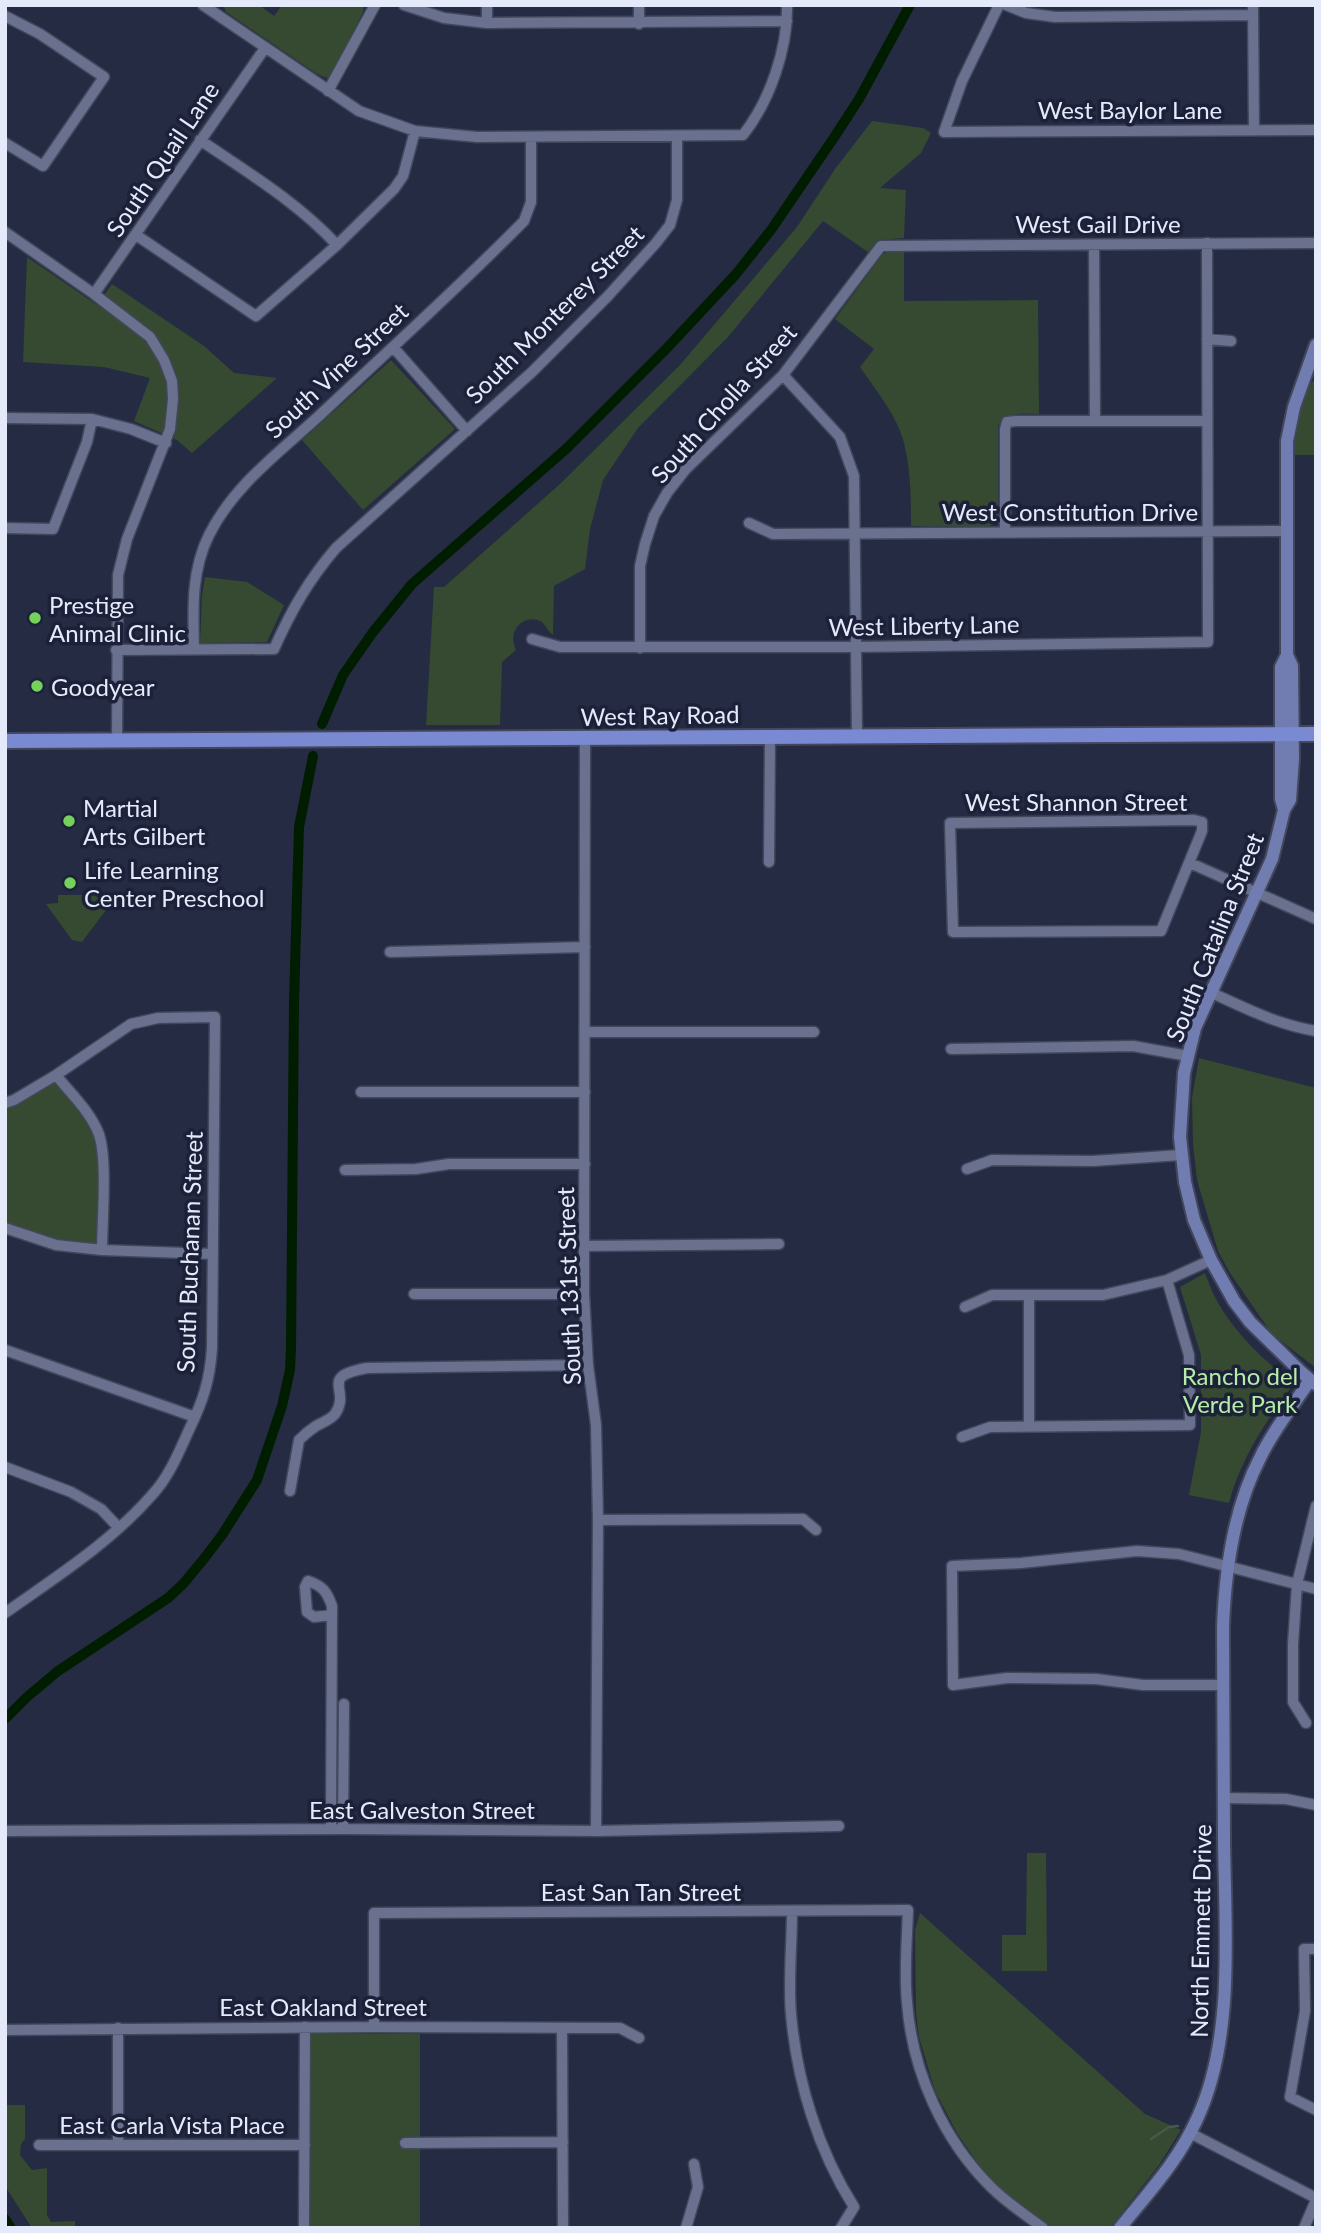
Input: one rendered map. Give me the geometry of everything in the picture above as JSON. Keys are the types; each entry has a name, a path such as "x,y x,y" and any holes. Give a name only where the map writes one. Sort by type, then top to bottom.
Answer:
{"main road":[{"name":"West Ray Road","path":"5,741 1316,734"}],"street":[{"path":"328,92 375,5"},
{"path":"404,5 444,18 487,23 787,22"},
{"path":"487,5 487,23"},
{"path":"639,5 639,24"},
{"path":"207,6 359,111 415,131 478,137 531,137 744,135 774,80 787,22 787,5"},
{"name":"West Baylor Lane","path":"999,5 962,81 943,132 1316,130"},
{"path":"1006,5 1026,13 1055,17 1253,10 1254,130"},
{"path":"5,16 40,34 104,76 43,166 5,143"},
{"name":"South Quail Lane","path":"94,294 265,48"},
{"path":"136,235 256,316 337,245 394,189 402,176 415,131"},
{"name":"South Monterey Street","path":"194,649 274,649 292,608 314,573 336,548 532,372 608,296 670,225 677,200 677,136"},
{"name":"South Vine Street","path":"194,649 193,588 208,537 223,509 255,473 297,437 524,221 531,202 531,137"},
{"path":"200,140 292,203 319,225 337,245"},
{"path":"5,232 150,337 172,380 173,416 166,443 127,539 118,575 117,741"},
{"path":"1207,243 1208,532"},
{"name":"West Gail Drive","path":"881,246 1316,243"},
{"path":"1094,245 1095,421"},
{"name":"South Cholla Street","path":"640,648 640,566 654,516 667,493 686,469 783,375 881,246"},
{"path":"1207,340 1231,341"},
{"name":"South Catalina Street","path":"1223,1732 1224,1608 1241,1508 1252,1474 1267,1445 1313,1382 1250,1322 1234,1301 1211,1260 1194,1220 1185,1182 1180,1112 1184,1073 1195,1028 1272,859 1284,810 1281,799 1287,734 1282,667 1287,655 1287,441 1294,407 1311,372 1316,345"},
{"path":"393,347 467,431"},
{"path":"783,375 840,437 854,476 857,736"},
{"path":"5,418 92,419 131,429 166,443"},
{"path":"5,528 53,529 88,442 92,419"},
{"path":"1004,533 1007,422 1207,421"},
{"name":"West Constitution Drive","path":"749,523 773,534 1286,531"},
{"name":"West Liberty Lane","path":"532,639 560,647 640,648 1208,642 1208,532"},
{"path":"116,650 194,649"},
{"path":"769,862 771,736"},
{"name":"South 131st Street","path":"585,738 584,1294 588,1365 596,1425 596,1832"},
{"name":"West Shannon Street","path":"1202,821 1202,831 1190,863 1161,931 953,932 950,822 1202,821"},
{"path":"1190,863 1316,919"},
{"path":"390,952 585,947"},
{"path":"1210,992 1292,1027 1316,1031"},
{"name":"South Buchanan Street","path":"5,1613 87,1555 153,1494 178,1456 211,1374 215,1017 158,1018 131,1024 56,1075"},
{"path":"585,1032 814,1032"},
{"path":"951,1049 1133,1046 1188,1056"},
{"path":"5,1103 56,1075 89,1115 99,1132 103,1151 102,1250"},
{"path":"361,1092 585,1092"},
{"path":"967,1169 992,1160 1093,1161 1181,1155"},
{"path":"345,1170 416,1169 449,1164 585,1164"},
{"path":"5,1227 56,1245 102,1250 213,1254"},
{"path":"584,1246 779,1244"},
{"path":"965,1307 992,1294 1103,1295 1167,1280 1211,1260"},
{"path":"962,1437 990,1427 1190,1425 1189,1355 1167,1280"},
{"path":"414,1294 584,1294"},
{"path":"1029,1296 1029,1426"},
{"path":"5,1350 195,1417"},
{"path":"290,1491 299,1440 335,1413 339,1406 339,1382 341,1376 347,1372 367,1368 588,1365"},
{"path":"5,1467 71,1492 101,1509 119,1528"},
{"path":"1306,1723 1293,1702 1293,1644 1297,1584 1316,1506"},
{"path":"598,1520 803,1520 816,1530"},
{"path":"1223,1685 1143,1685 1096,1679 1007,1678 953,1685 953,1566 1021,1563 1137,1551 1179,1555 1316,1589"},
{"path":"331,1829 332,1615"},
{"path":"343,1829 344,1704"},
{"name":"North Emmett Drive","path":"1120,2228 1168,2168 1190,2133 1202,2108 1217,2063 1224,1984 1223,1732"},
{"path":"1223,1798 1286,1799 1316,1805"},
{"name":"East Galveston Street","path":"5,1831 343,1829 596,1832 839,1826"},
{"name":"East San Tan Street","path":"374,2026 374,1913 908,1910 907,2001 916,2054 944,2126 962,2154 993,2189 1043,2228"},
{"path":"792,1912 791,2012 795,2048 816,2134 838,2180 855,2207 841,2228"},
{"path":"1316,1949 1304,1950 1305,2011 1290,2097 1316,2110"},
{"name":"East Oakland Street","path":"5,2030 374,2026 620,2028 639,2038"},
{"path":"304,2228 305,2027"},
{"path":"117,2028 118,2145"},
{"path":"562,2028 563,2228"},
{"path":"1190,2133 1316,2199 1304,2228"},
{"path":"405,2143 563,2142"},
{"name":"East Carla Vista Place","path":"39,2145 305,2146"},
{"path":"686,2228 698,2187 694,2164"}],"green space":[{"path":"223,5 259,5 274,16 282,5 364,5 333,73 327,78 317,74 226,12"},
{"path":"872,121 923,128 931,133 921,153 880,188 906,190 904,238 878,240 868,252 823,221 727,338 638,428 603,480 590,529 585,569 554,586 553,635 542,622 533,619 518,626 513,635 516,650 502,662 500,725 426,725 434,587 444,587 560,484 680,365 797,227 835,169"},
{"path":"888,251 904,251 904,301 1038,300 1039,414 1010,416 998,426 998,518 996,523 987,527 911,526 909,474 901,433 860,367 874,349 835,319 882,255"},
{"path":"27,257 97,305 112,284 204,346 234,373 277,378 192,453 177,440 134,421 150,378 104,367 23,362"},
{"path":"391,360 455,429 363,510 302,440"},
{"path":"1314,380 1316,455 1293,455 1302,404"},
{"path":"205,577 247,582 284,605 267,642 200,643"},
{"path":"58,895 109,895 109,906 82,942 72,940 46,904 58,903"},
{"path":"1199,1058 1316,1088 1316,1368 1272,1334 1218,1251 1197,1180 1193,1144 1192,1098"},
{"path":"56,1075 99,1132 102,1250 56,1245 5,1228 5,1103"},
{"name":"Rancho del Verde Park","path":"1205,1273 1218,1303 1242,1336 1262,1357 1295,1382 1248,1455 1229,1503 1189,1495 1201,1432 1201,1355 1180,1287"},
{"path":"1027,1853 1046,1853 1047,1971 1002,1971 1002,1935 1026,1935"},
{"path":"920,1913 1145,2114 1181,2130 1159,2165 1110,2228 1052,2228 999,2187 981,2168 957,2133 935,2091 919,2037 916,2013 915,1930"},
{"path":"310,2034 420,2034 420,2228 310,2228"},
{"path":"5,2105 25,2105 25,2139 21,2144 20,2155 32,2170 47,2168 47,2215 51,2222 75,2221 75,2228 32,2228 5,2186"}],"waterway":[{"path":"322,724 343,675 412,584 566,449 736,274 771,230 859,99 910,5"},
{"path":"5,1719 58,1671 168,1598 183,1584 222,1535 257,1480 282,1406 290,1370 291,1347 294,1002 299,827 313,756"},
{"path":"1151,2139 1169,2127 1178,2126"},
{"path":"5,2219 11,2228"}],"place":[{"name":"Prestige Animal Clinic","path":"35,618"},
{"name":"Goodyear","path":"37,686"},
{"name":"Martial Arts Gilbert","path":"69,821"},
{"name":"Life Learning Center Preschool","path":"70,883"}]}
